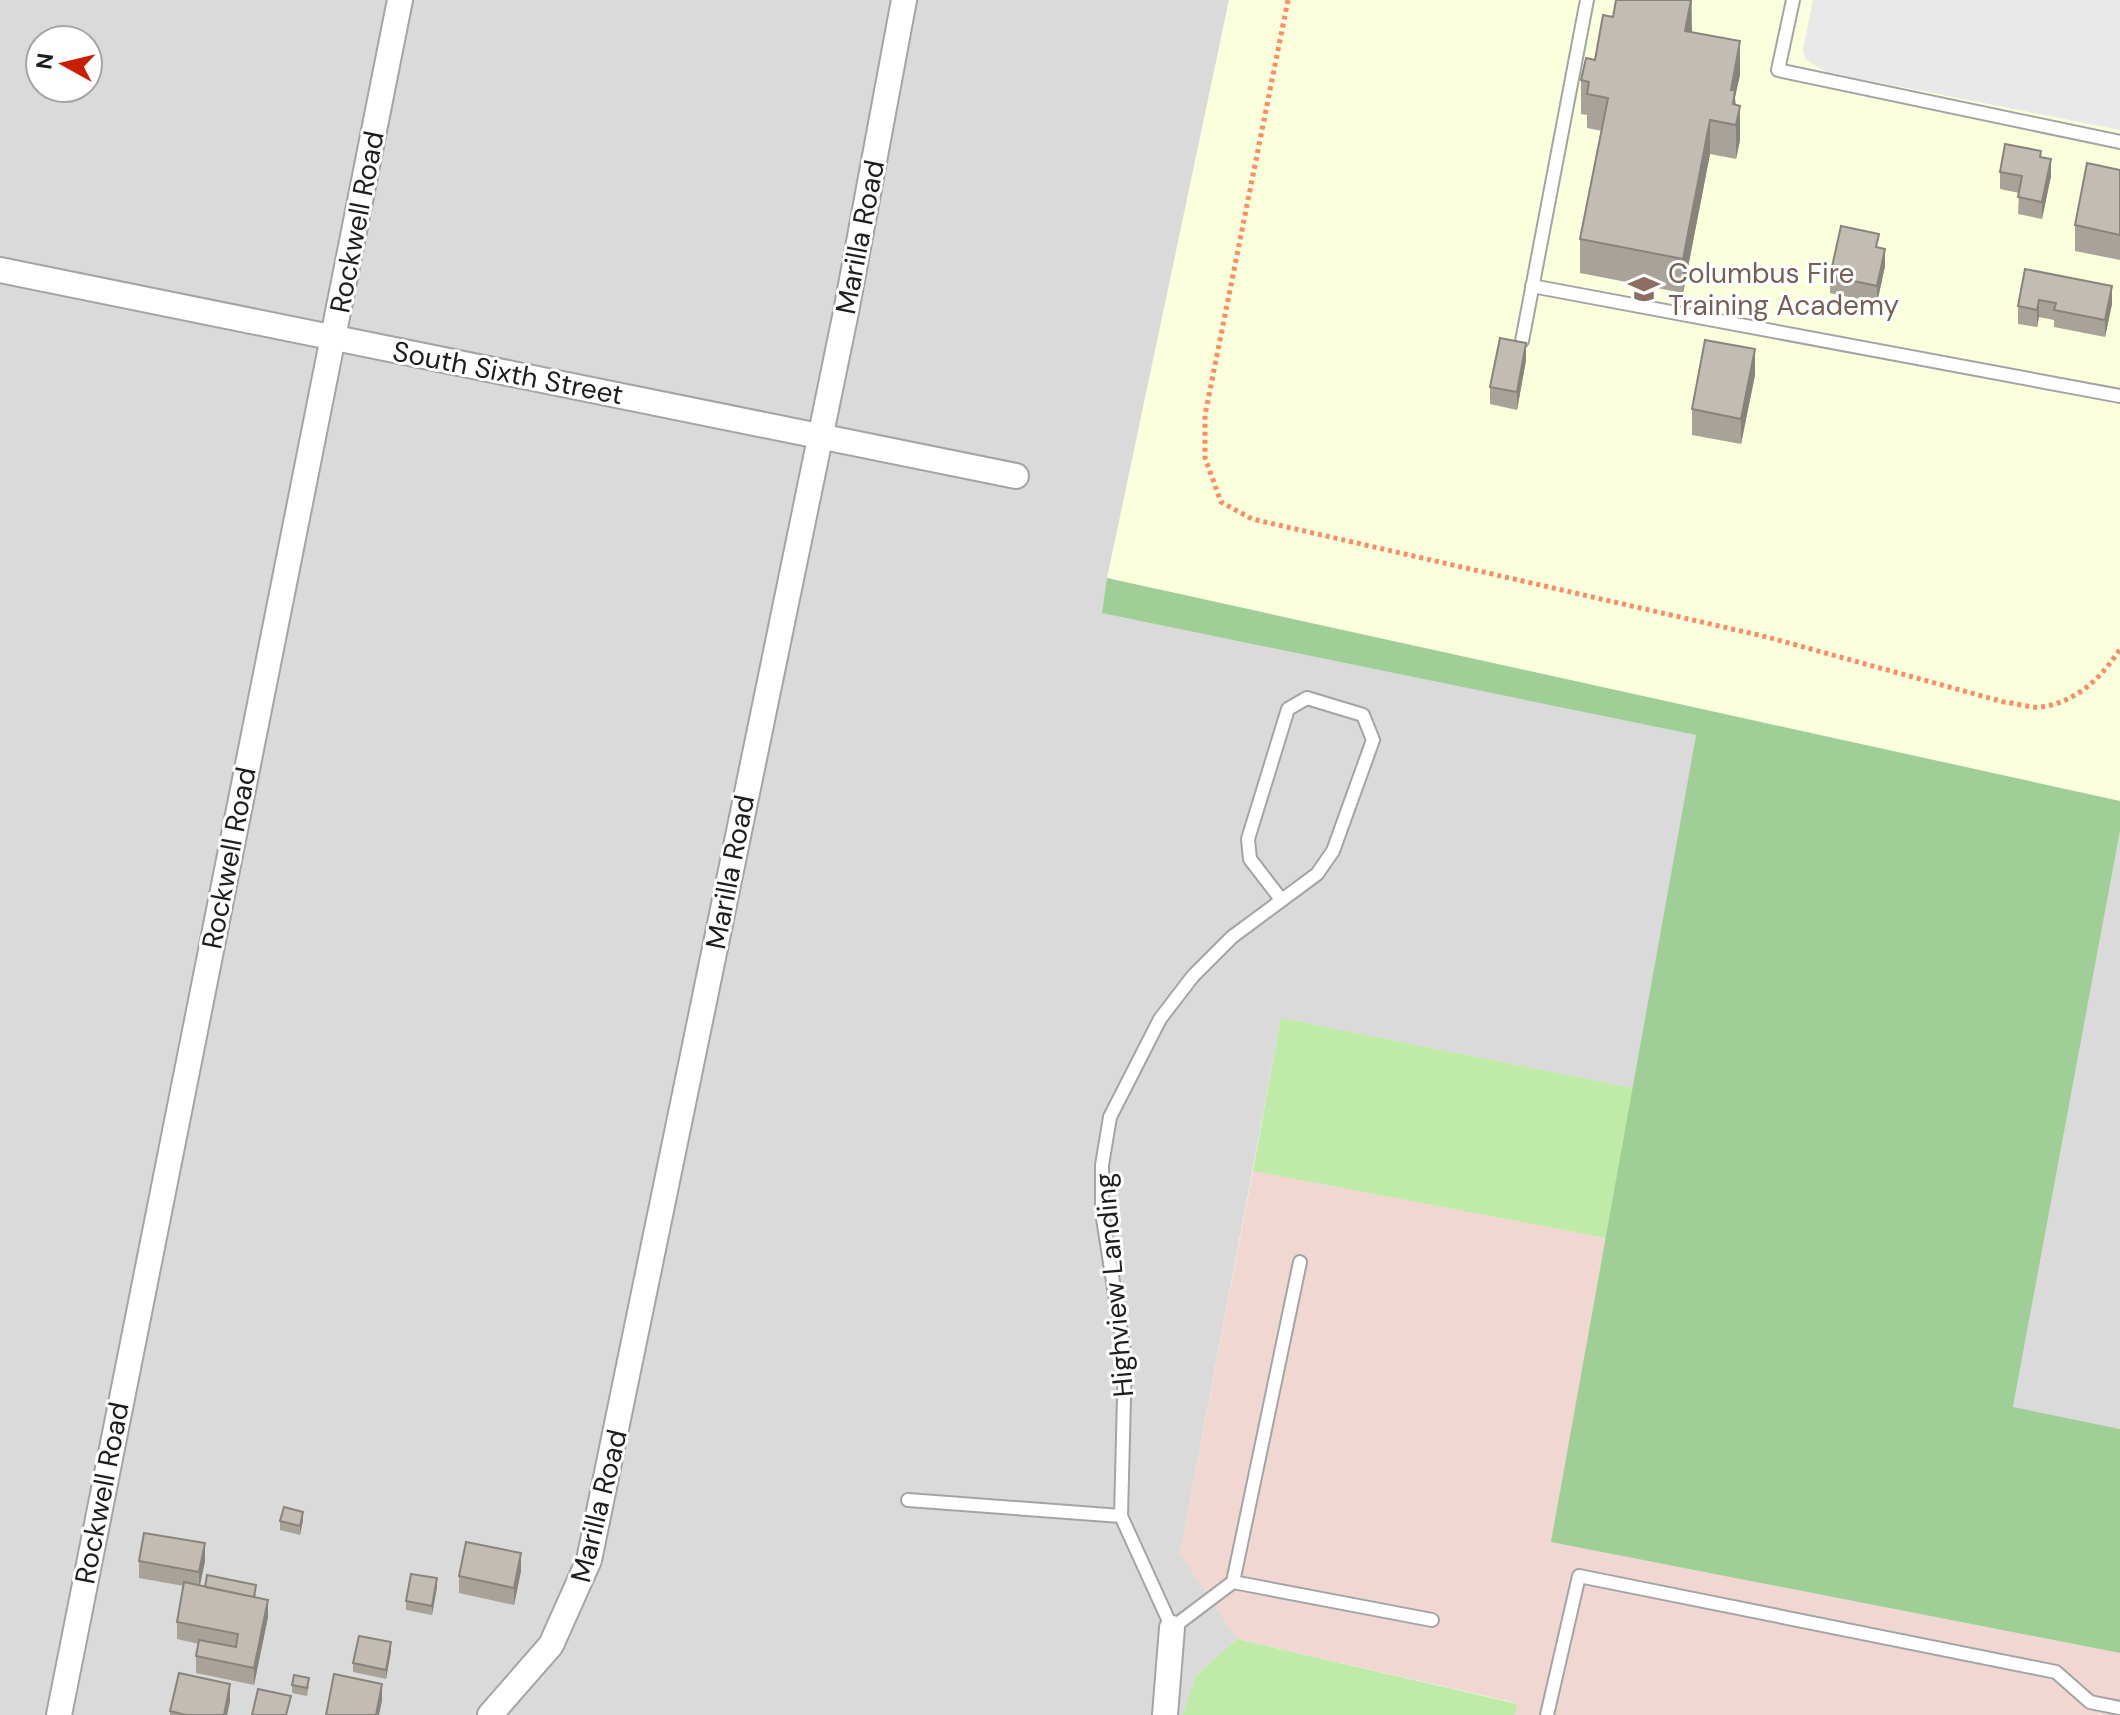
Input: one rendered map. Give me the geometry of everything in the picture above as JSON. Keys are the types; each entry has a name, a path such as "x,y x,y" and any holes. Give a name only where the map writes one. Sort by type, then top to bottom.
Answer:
{"street":[{"name":"Rockwell Road","path":"59,1715 400,0"},
{"name":"Marilla Road","path":"490,1715 551,1645 589,1560 820,436 904,0"},
{"name":"South Sixth Street","path":"0,270 1016,476"},
{"path":"1165,1715 1172,1628"}],"lane":[{"path":"1522,341 1587,0"},
{"path":"1793,0 1778,70 2120,142"},
{"path":"1532,286 2120,396"},
{"name":"Highview Landing","path":"1172,1628 1121,1516 1125,1358 1102,1212 1102,1165 1110,1117 1160,1019 1193,976 1232,937 1280,898 1317,874 1333,851 1373,740 1363,715 1307,698 1288,709 1248,839 1250,859 1280,898"},
{"path":"1172,1628 1233,1582 1300,1262"},
{"path":"908,1500 1121,1516"},
{"path":"1547,1715 1579,1576 2056,1672 2089,1709 2120,1708"},
{"path":"1233,1582 1432,1620"}],"path":[{"path":"1288,0 1205,415 1205,458 1221,502 1252,519 1767,637 2004,702 2040,707 2072,696 2102,676 2120,649"}],"shaded area":[{"path":"0,0 1229,0 1102,612 1696,735 1633,1088 1281,1018 1180,1553 1237,1639 1196,1676 1182,1715 0,1715"},
{"name":"Columbus Fire Training Academy","path":"1229,0 2120,0 2120,801 1107,578"},
{"path":"1813,0 2120,0 2120,130 1826,72 1805,59 1803,49"},
{"path":"2120,831 2120,1429 2013,1408"},
{"path":"1253,1171 1606,1238 1552,1542 2120,1653 2120,1715 1515,1715 1517,1703 1237,1639 1180,1553"}],"green space":[{"path":"1107,578 2120,801 2120,831 2013,1407 2120,1429 2120,1653 1551,1542 1696,735 1102,613"},
{"path":"1281,1018 1633,1088 1606,1238 1253,1171"},
{"path":"1237,1639 1517,1704 1515,1715 1182,1715 1196,1676"}],"building":[{"path":"1616,0 1691,0 1685,31 1740,41 1731,90 1735,90 1733,104 1740,106 1736,125 1710,120 1683,259 1580,239 1608,98 1587,94 1589,82 1581,80 1586,58 1595,60 1603,15 1613,17"},
{"path":"2005,144 2041,151 2040,157 2051,159 2042,202 2018,197 2022,176 2000,172"},
{"path":"2087,163 2120,170 2120,235 2075,225"},
{"path":"1841,226 1879,234 1876,247 1885,249 1877,286 1830,276"},
{"path":"2025,269 2112,286 2105,320 2054,310 2056,303 2039,300 2037,310 2018,306"},
{"path":"1500,338 1526,343 1517,392 1490,387"},
{"path":"1705,340 1755,349 1741,419 1692,409"},
{"path":"284,1507 303,1512 300,1526 280,1521"},
{"path":"144,1533 205,1543 199,1572 139,1561"},
{"path":"466,1542 521,1553 514,1588 459,1576"},
{"path":"411,1574 437,1578 432,1606 406,1601"},
{"path":"207,1575 256,1585 254,1597 205,1587"},
{"path":"184,1582 268,1600 254,1668 196,1656 199,1640 236,1647 238,1634 177,1622"},
{"path":"359,1636 391,1642 386,1670 353,1663"},
{"path":"179,1673 230,1684 224,1715 186,1715 170,1711"},
{"path":"334,1674 382,1684 376,1715 326,1715"},
{"path":"294,1675 309,1678 307,1688 292,1685"},
{"path":"258,1689 291,1696 286,1715 252,1715"}],"place":[{"name":"Columbus Fire Training Academy","path":"1644,289"}]}
